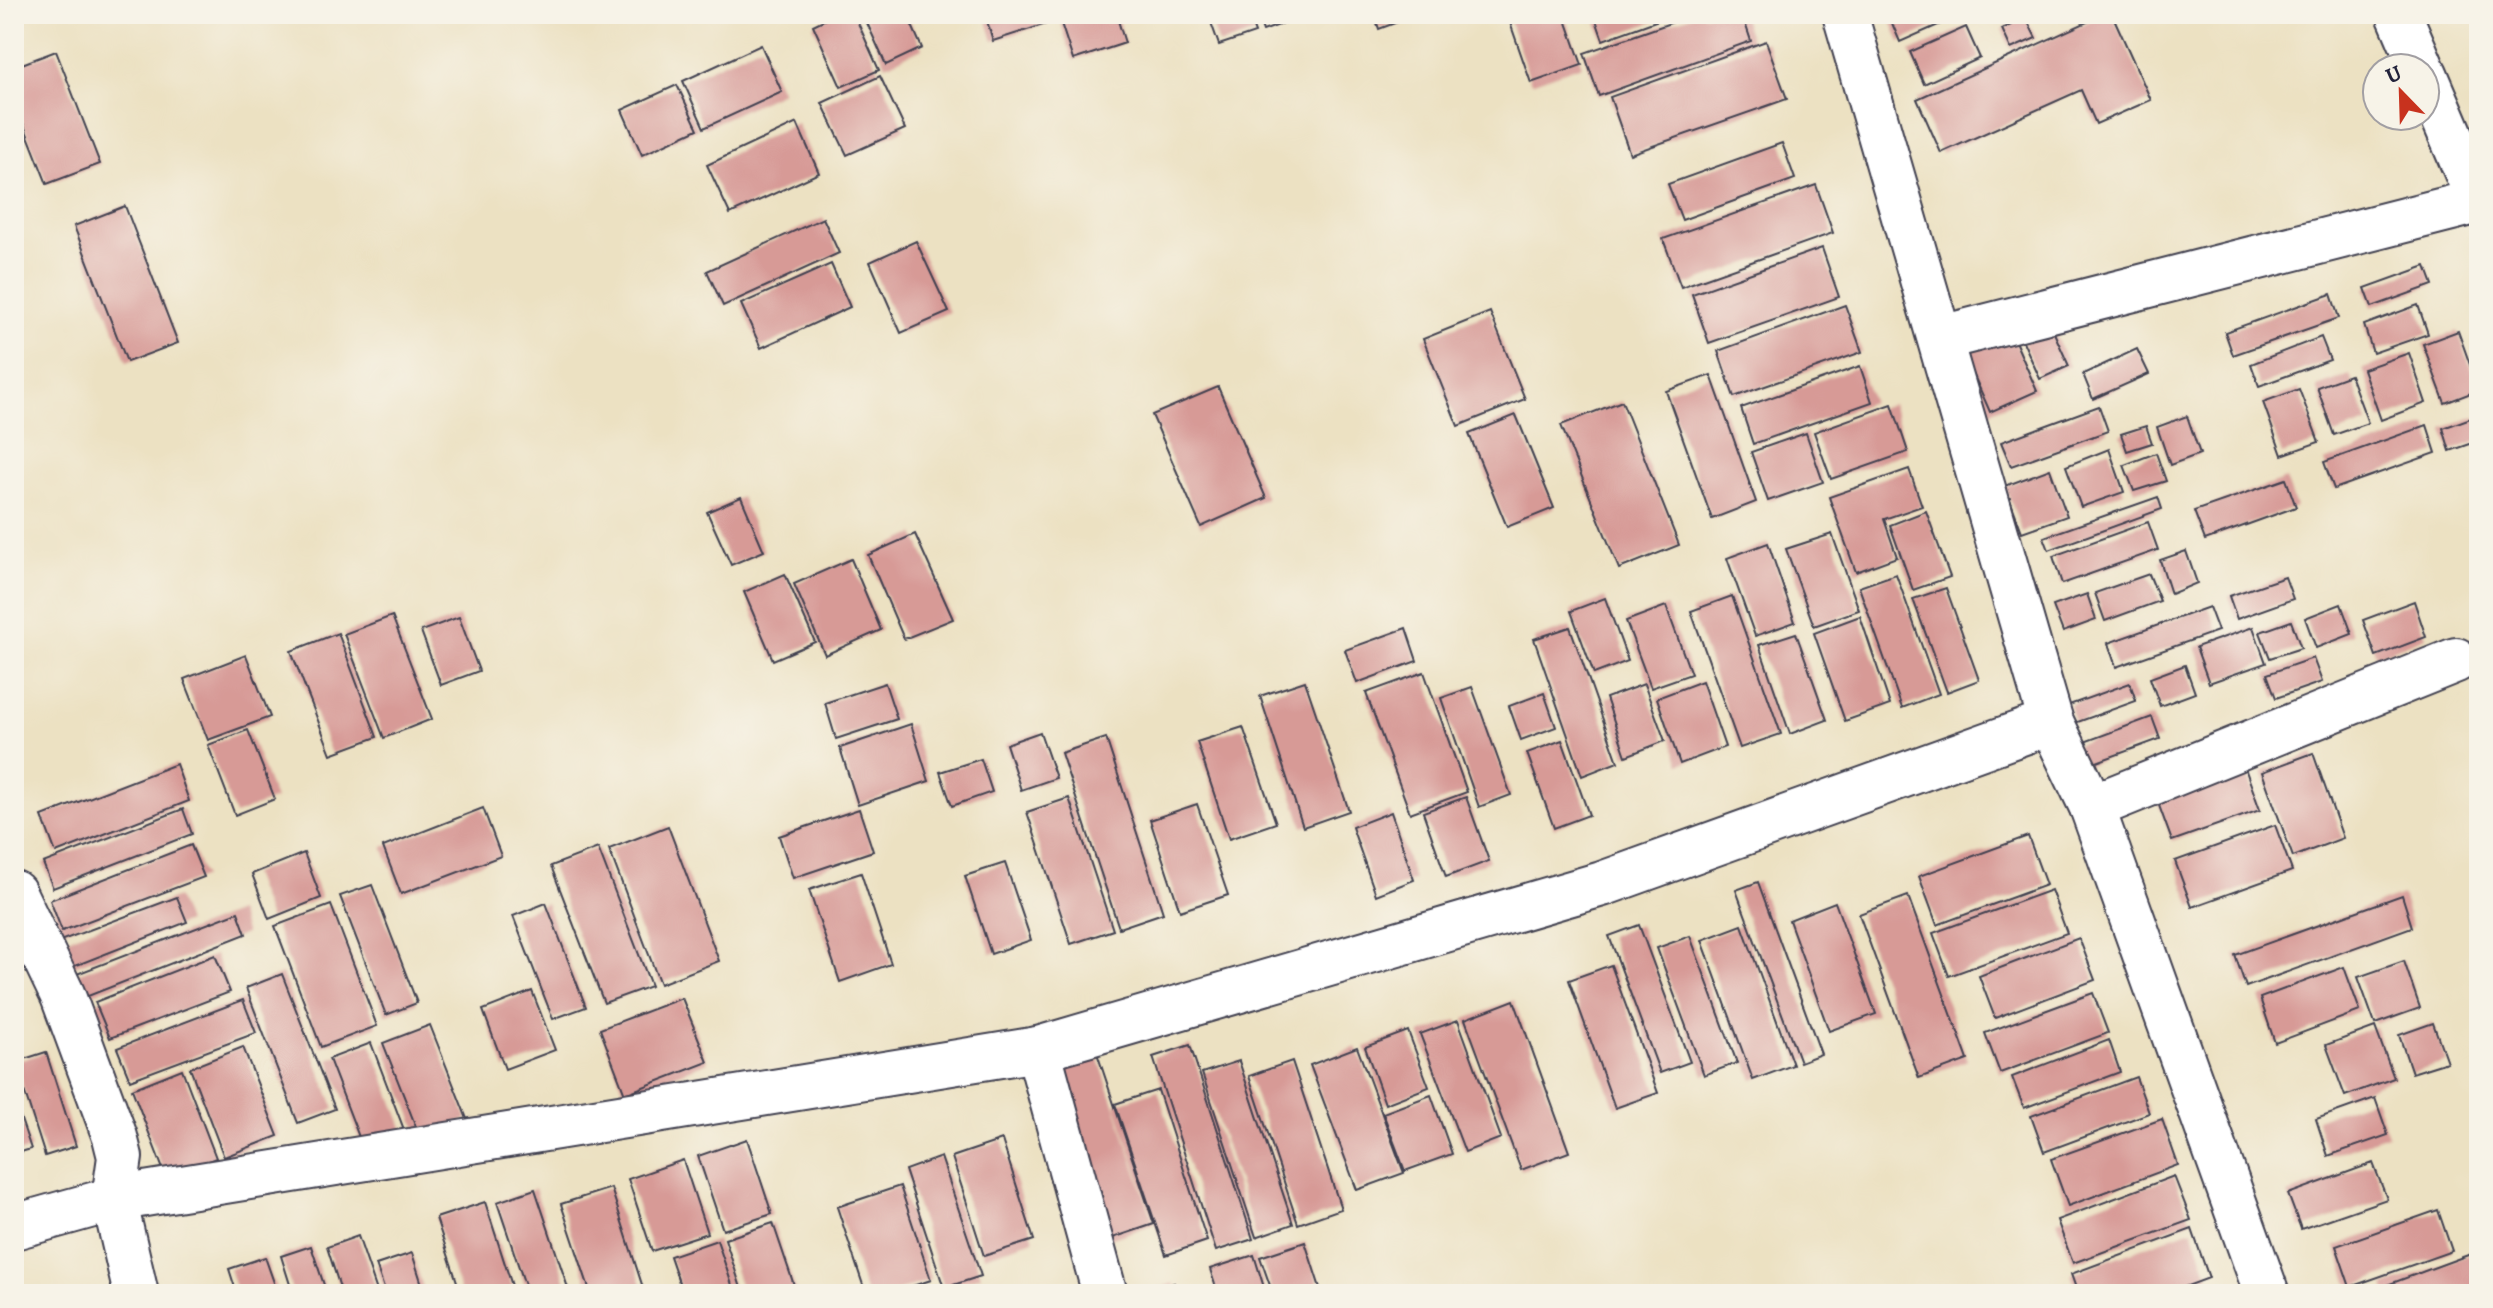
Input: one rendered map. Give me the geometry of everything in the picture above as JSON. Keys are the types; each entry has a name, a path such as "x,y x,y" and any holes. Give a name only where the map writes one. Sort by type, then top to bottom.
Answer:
{"street":[{"path":"1845,14 2051,722 2092,807 2267,1294"},
{"path":"2399,14 2415,52"},
{"path":"1941,338 2479,201 2441,112"},
{"path":"2092,807 2456,660"},
{"path":"14,1227 114,1199 1038,1049 1602,884 2051,722"},
{"path":"14,893 63,996 115,1137 120,1157 114,1199 136,1294"},
{"path":"1038,1049 1105,1294"}],"building":[{"path":"836,14 854,14 879,70 841,87 813,25"},
{"path":"863,14 907,14 922,48 886,65"},
{"path":"985,14 1046,14 1049,23 993,41"},
{"path":"1058,14 1116,14 1125,43 1073,60"},
{"path":"1208,14 1248,14 1255,33 1219,45"},
{"path":"1257,14 1309,14 1263,31"},
{"path":"1374,14 1419,14 1379,29"},
{"path":"1507,14 1564,14 1582,65 1531,83"},
{"path":"1594,14 1675,14 1603,40"},
{"path":"1696,14 1742,14 1751,41 1599,96 1584,53"},
{"path":"1888,14 1963,14 1900,42"},
{"path":"2112,14 2151,100 2096,124 2081,90 1941,153 1917,99 2098,17"},
{"path":"2026,18 2036,38 2011,49 2002,29"},
{"path":"1966,27 1980,58 1924,84 1910,52"},
{"path":"1766,41 1787,99 1630,154 1610,97"},
{"path":"761,45 782,92 704,128 683,81"},
{"path":"56,51 100,164 47,184 14,100 14,67"},
{"path":"880,76 905,129 847,155 822,103"},
{"path":"677,85 698,129 642,155 622,110"},
{"path":"797,123 819,173 730,214 707,165"},
{"path":"1782,143 1795,179 1682,220 1668,184"},
{"path":"1816,185 1833,233 1681,287 1663,239"},
{"path":"125,206 178,343 127,362 74,226"},
{"path":"823,218 839,253 723,306 707,271"},
{"path":"916,241 949,312 901,333 870,262"},
{"path":"1822,248 1839,297 1709,343 1692,294"},
{"path":"831,264 850,307 761,348 741,304"},
{"path":"2426,266 2433,285 2372,307 2365,288"},
{"path":"2331,294 2339,318 2233,355 2225,332"},
{"path":"1845,305 1862,352 1734,397 1718,351"},
{"path":"2418,305 2428,334 2373,353 2364,325"},
{"path":"1490,312 1525,399 1458,426 1423,339"},
{"path":"2046,315 2069,366 2040,379 2017,328"},
{"path":"2458,331 2479,390 2445,403 2423,344"},
{"path":"2011,332 2037,391 1990,412 1964,353"},
{"path":"2321,337 2330,360 2259,386 2251,364"},
{"path":"2137,349 2149,374 2093,399 2083,374"},
{"path":"2409,353 2426,403 2381,420 2363,369"},
{"path":"1860,366 1872,402 1753,444 1741,408"},
{"path":"1711,375 1756,502 1712,519 1666,391"},
{"path":"2350,375 2368,423 2334,435 2317,387"},
{"path":"1218,387 1266,498 1201,527 1152,415"},
{"path":"2299,389 2319,442 2282,455 2263,402"},
{"path":"1622,401 1679,545 1619,569 1561,425"},
{"path":"1892,404 1908,452 1831,479 1814,432"},
{"path":"2099,406 2108,431 2011,466 2001,442"},
{"path":"1516,415 1554,508 1507,527 1469,434"},
{"path":"2187,416 2200,454 2170,465 2157,427"},
{"path":"2476,416 2479,441 2450,451 2443,428"},
{"path":"2427,425 2436,453 2334,489 2324,462"},
{"path":"2146,426 2152,443 2127,451 2121,434"},
{"path":"1806,433 1823,482 1768,501 1751,452"},
{"path":"2109,449 2124,492 2081,507 2066,466"},
{"path":"2156,453 2166,481 2134,491 2124,465"},
{"path":"1909,469 1922,506 1884,519 1897,557 1856,572 1829,497"},
{"path":"2050,469 2067,516 2022,532 2005,486"},
{"path":"2286,479 2296,507 2205,540 2194,511"},
{"path":"741,497 764,551 731,565 707,512"},
{"path":"2158,497 2162,509 2049,550 2044,537"},
{"path":"1926,511 1950,577 1913,590 1890,525"},
{"path":"2148,522 2158,550 2062,584 2053,556"},
{"path":"915,534 953,619 904,639 868,555"},
{"path":"1832,534 1859,610 1814,626 1786,549"},
{"path":"1768,543 1795,622 1755,636 1727,558"},
{"path":"2186,551 2197,583 2171,594 2160,560"},
{"path":"851,559 881,630 825,655 794,584"},
{"path":"785,574 815,642 773,660 744,592"},
{"path":"1896,574 1939,694 1902,708 1859,587"},
{"path":"2149,574 2160,601 2105,621 2095,593"},
{"path":"2285,577 2293,599 2237,619 2229,596"},
{"path":"1946,588 1979,680 1947,692 1913,599"},
{"path":"2087,594 2096,620 2063,632 2053,606"},
{"path":"1732,596 1781,734 1740,748 1691,611"},
{"path":"1605,598 1628,661 1594,674 1571,611"},
{"path":"2414,601 2426,637 2376,656 2363,620"},
{"path":"2341,604 2352,634 2316,648 2305,618"},
{"path":"1666,606 1691,674 1651,688 1626,621"},
{"path":"2209,607 2218,631 2116,667 2108,643"},
{"path":"392,616 432,719 384,738 344,634"},
{"path":"1860,616 1890,705 1845,721 1814,633"},
{"path":"459,617 479,671 441,685 421,631"},
{"path":"2291,621 2301,648 2270,658 2260,632"},
{"path":"1570,627 1618,762 1582,776 1534,639"},
{"path":"2253,627 2266,663 2209,683 2196,647"},
{"path":"1406,628 1417,661 1357,683 1345,650"},
{"path":"338,633 377,737 331,754 291,651"},
{"path":"1796,633 1827,720 1790,734 1759,645"},
{"path":"246,655 270,717 208,740 184,679"},
{"path":"2313,658 2322,682 2276,698 2267,674"},
{"path":"2185,665 2195,693 2160,706 2150,678"},
{"path":"1424,672 1467,792 1410,813 1366,693"},
{"path":"1305,681 1349,811 1303,827 1260,696"},
{"path":"1702,681 1725,747 1680,764 1657,698"},
{"path":"885,683 897,719 836,739 825,703"},
{"path":"2130,683 2136,701 2075,723 2069,705"},
{"path":"1644,684 1665,741 1626,756 1606,698"},
{"path":"1472,687 1511,795 1479,807 1441,698"},
{"path":"1544,693 1556,727 1521,740 1509,706"},
{"path":"2152,717 2160,739 2083,767 2076,745"},
{"path":"911,724 929,781 858,805 840,748"},
{"path":"1243,727 1276,823 1229,839 1197,742"},
{"path":"248,730 275,799 235,815 208,745"},
{"path":"1040,732 1056,778 1021,790 1006,744"},
{"path":"1106,738 1163,913 1119,928 1061,753"},
{"path":"1562,740 1589,815 1554,828 1527,753"},
{"path":"2313,753 2343,838 2293,857 2262,772"},
{"path":"981,759 992,792 952,806 940,772"},
{"path":"176,764 189,801 56,853 42,816"},
{"path":"2245,768 2260,810 2172,841 2157,800"},
{"path":"1466,797 1489,861 1446,877 1423,812"},
{"path":"1069,798 1113,930 1071,944 1027,812"},
{"path":"1197,804 1228,895 1180,911 1150,820"},
{"path":"483,808 501,856 401,894 383,847"},
{"path":"183,809 192,834 53,888 43,863"},
{"path":"859,809 873,851 793,878 779,836"},
{"path":"1391,812 1414,880 1376,895 1352,827"},
{"path":"2275,825 2292,871 2192,907 2175,861"},
{"path":"668,826 719,961 660,984 609,849"},
{"path":"2028,836 2046,885 1937,925 1919,876"},
{"path":"191,845 204,877 62,931 50,900"},
{"path":"598,848 651,986 604,1003 551,866"},
{"path":"304,853 321,898 269,919 252,874"},
{"path":"1005,863 1031,940 991,954 965,876"},
{"path":"861,873 891,964 840,982 809,890"},
{"path":"1758,882 1821,1054 1800,1062 1736,890"},
{"path":"372,885 417,1003 386,1015 340,896"},
{"path":"2051,890 2067,933 1949,976 1933,933"},
{"path":"2402,895 2412,927 2246,987 2235,955"},
{"path":"1908,896 1968,1060 1919,1078 1859,914"},
{"path":"177,897 187,922 67,969 57,942"},
{"path":"1835,902 1876,1014 1829,1031 1789,920"},
{"path":"546,903 586,1007 553,1019 513,916"},
{"path":"331,905 377,1026 321,1047 275,926"},
{"path":"238,912 246,934 83,998 74,975"},
{"path":"1639,925 1690,1062 1660,1073 1609,936"},
{"path":"1742,925 1793,1065 1753,1080 1702,940"},
{"path":"1690,936 1737,1063 1704,1075 1657,948"},
{"path":"2079,938 2095,980 1995,1018 1979,976"},
{"path":"215,955 230,992 110,1038 95,1002"},
{"path":"2404,961 2420,1008 2375,1024 2358,977"},
{"path":"1611,965 1658,1093 1615,1108 1569,980"},
{"path":"2344,967 2360,1011 2275,1043 2260,998"},
{"path":"282,974 335,1109 298,1123 246,988"},
{"path":"532,991 555,1050 505,1069 483,1010"},
{"path":"2093,993 2108,1033 2000,1073 1985,1033"},
{"path":"682,998 708,1062 625,1094 600,1029"},
{"path":"243,1000 256,1033 130,1080 117,1048"},
{"path":"1514,1000 1569,1152 1521,1170 1465,1019"},
{"path":"1458,1020 1501,1138 1465,1152 1420,1034"},
{"path":"2433,1023 2447,1062 2412,1073 2399,1035"},
{"path":"430,1025 467,1119 420,1137 383,1043"},
{"path":"2375,1027 2394,1078 2345,1096 2326,1045"},
{"path":"1408,1031 1429,1087 1385,1104 1365,1047"},
{"path":"2109,1040 2120,1072 2024,1108 2012,1077"},
{"path":"371,1043 406,1135 364,1150 329,1059"},
{"path":"1190,1045 1253,1239 1216,1251 1153,1057"},
{"path":"243,1047 278,1136 224,1157 190,1068"},
{"path":"1095,1047 1154,1224 1107,1240 1049,1062"},
{"path":"1357,1047 1404,1173 1357,1190 1310,1065"},
{"path":"46,1052 76,1146 45,1156 15,1062"},
{"path":"1239,1061 1293,1224 1256,1237 1202,1073"},
{"path":"1292,1061 1341,1209 1298,1224 1249,1076"},
{"path":"182,1069 216,1158 166,1177 132,1089"},
{"path":"2136,1077 2149,1113 2044,1152 2031,1116"},
{"path":"1158,1090 1207,1241 1166,1255 1115,1104"},
{"path":"1431,1095 1452,1154 1405,1171 1383,1113"},
{"path":"2375,1098 2388,1135 2328,1156 2316,1119"},
{"path":"14,1099 31,1149 14,1154"},
{"path":"2162,1119 2178,1165 2068,1206 2051,1159"},
{"path":"747,1139 772,1214 723,1230 698,1156"},
{"path":"1002,1140 1034,1240 984,1256 952,1157"},
{"path":"941,1157 981,1276 944,1288 905,1170"},
{"path":"683,1160 707,1233 652,1251 628,1179"},
{"path":"2373,1163 2387,1199 2301,1229 2288,1194"},
{"path":"2174,1176 2191,1220 2073,1263 2057,1220"},
{"path":"900,1186 931,1280 888,1294 866,1294 837,1207"},
{"path":"611,1188 645,1294 591,1294 561,1204"},
{"path":"535,1189 570,1294 528,1294 497,1202"},
{"path":"485,1202 514,1292 461,1294 436,1218"},
{"path":"2438,1210 2452,1251 2350,1287 2336,1246"},
{"path":"773,1223 797,1294 743,1294 725,1239"},
{"path":"2192,1229 2209,1278 2166,1294 2078,1294 2071,1274"},
{"path":"358,1236 378,1294 342,1294 327,1247"},
{"path":"717,1240 735,1294 683,1294 670,1256"},
{"path":"1305,1242 1322,1294 1273,1294 1260,1257"},
{"path":"311,1246 327,1294 293,1294 281,1256"},
{"path":"2479,1251 2479,1293 2387,1294 2384,1286"},
{"path":"412,1253 425,1294 386,1294 376,1265"},
{"path":"1254,1255 1266,1294 1218,1294 1210,1269"},
{"path":"265,1257 278,1294 237,1294 229,1269"},
{"path":"1174,1283 1177,1294 1144,1294 1144,1293"}]}
